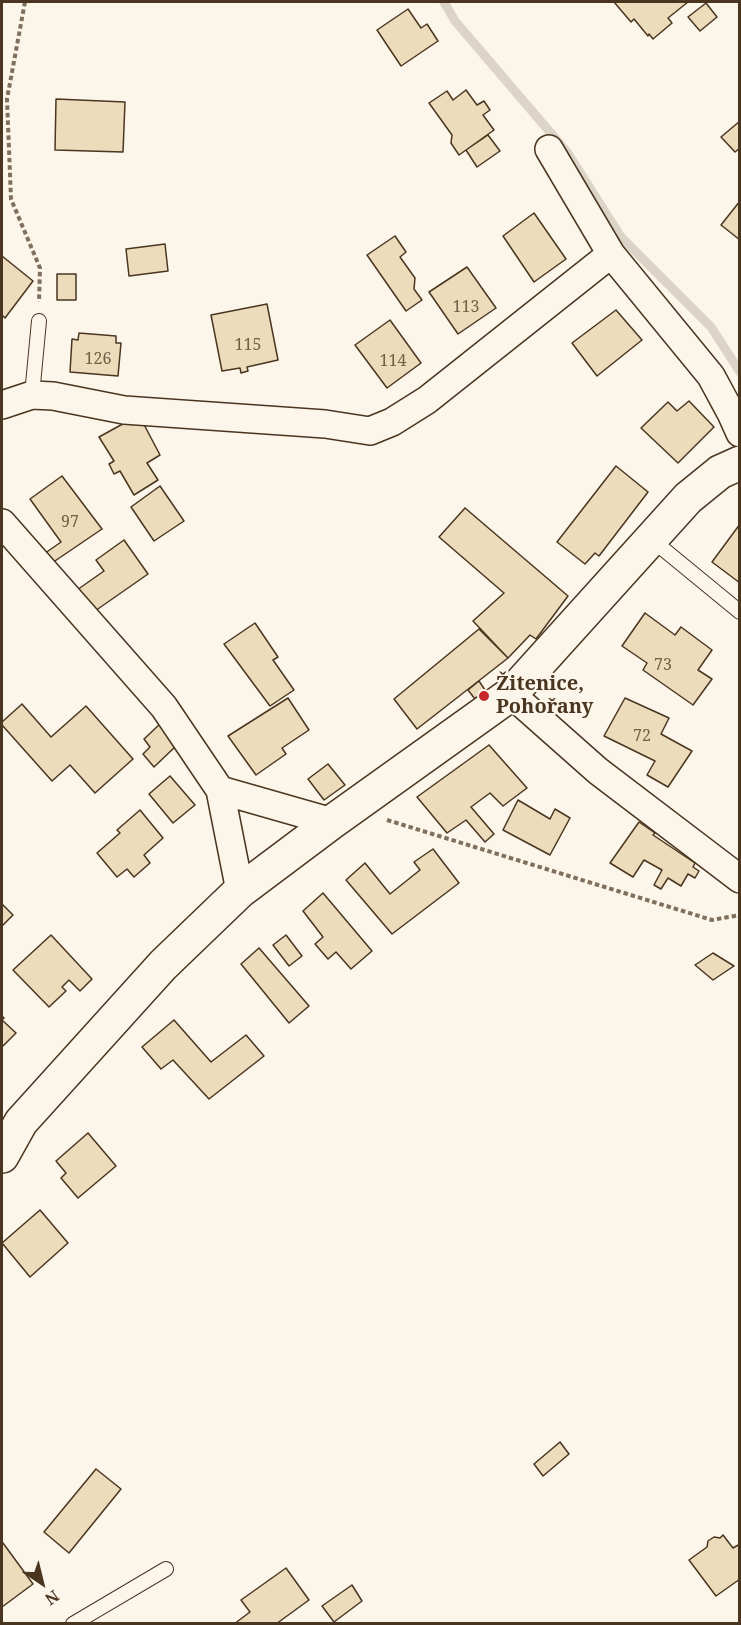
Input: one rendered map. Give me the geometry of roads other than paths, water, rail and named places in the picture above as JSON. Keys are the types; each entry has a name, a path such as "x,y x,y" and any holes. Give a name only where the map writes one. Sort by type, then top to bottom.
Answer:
{"street":[{"path":"549,149 611,254 711,376 740,433"},
{"path":"2,405 32,395 53,396 124,410 325,424 370,430 392,422 427,400 611,254"},
{"path":"2,1156 21,1122 155,973 240,891 511,694 688,498 720,472 740,463"},
{"path":"2,524 164,707 220,790 240,891"},
{"path":"511,694 598,771 738,873"},
{"path":"220,790 342,816"}],"lane":[{"path":"32,395 39,321"},
{"path":"651,538 740,612"},
{"path":"73,1623 166,1569"}],"waterway":[{"path":"444,2 455,21 567,152 621,237 711,327 740,372"}],"place":[{"name":"Žitenice, Pohořany","path":"484,696"}]}
